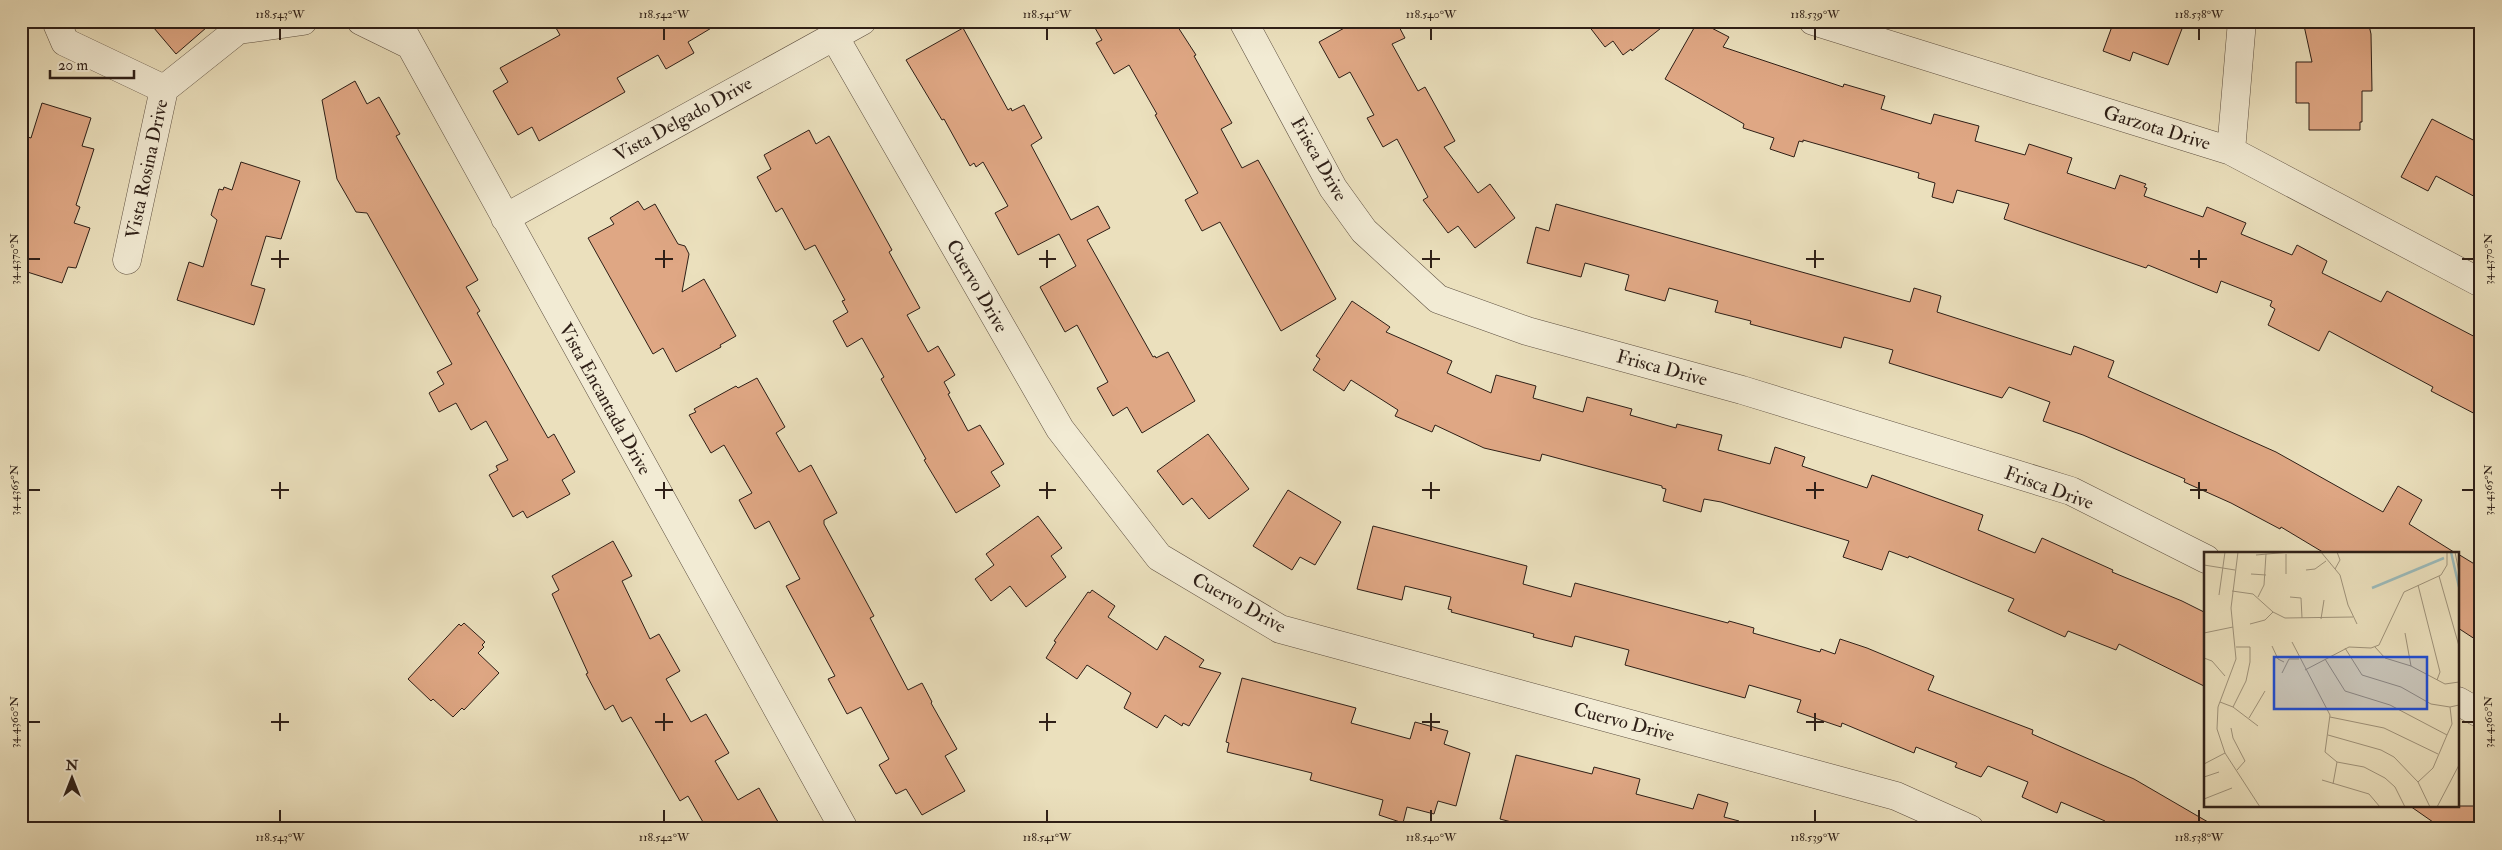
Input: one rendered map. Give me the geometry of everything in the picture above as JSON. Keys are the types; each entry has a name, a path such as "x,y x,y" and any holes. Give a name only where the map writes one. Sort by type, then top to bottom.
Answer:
{"street":[{"path":"56,21 65,42 164,89"},
{"name":"Vista Rosina Drive","path":"127,260 164,89 238,30 303,21"},
{"path":"361,21 404,33"},
{"name":"Vista Delgado Drive","path":"505,218 862,21"},
{"name":"Frisca Drive","path":"1243,21 1338,196 1364,232 1438,299 1528,330 1742,390 2071,491 2204,558"},
{"name":"Garzota Drive","path":"1813,21 2231,151 2481,283"},
{"path":"2231,151 2242,21"},
{"name":"Vista Encantada Drive","path":"404,33 844,829"},
{"name":"Cuervo Drive","path":"834,36 1060,429 1159,557 1280,629 1896,796 1970,829"},
{"path":"2460,701 2481,714"}],"building":[{"path":"148,21 214,21 176,54"},
{"path":"552,21 723,21 688,42 694,53 666,69 658,55 617,78 625,92 539,141 532,127 518,135 493,91 508,82 500,68 560,35"},
{"path":"1091,21 1174,21 1196,55 1194,56 1232,123 1221,129 1242,168 1258,160 1336,299 1281,331 1220,222 1202,231 1185,200 1198,193 1155,115 1157,114 1129,65 1114,74 1096,43 1102,40"},
{"path":"1357,21 1396,21 1405,38 1392,44 1418,91 1425,87 1455,141 1444,147 1478,193 1490,184 1515,218 1475,248 1458,226 1448,233 1423,200 1428,197 1397,139 1383,147 1367,118 1374,115 1350,72 1339,78 1319,42"},
{"path":"1585,21 1670,21 1632,51 1631,49 1623,55 1613,41 1605,47"},
{"path":"1698,21 1729,37 1723,47 1843,87 1844,84 1885,96 1881,109 1931,124 1934,114 1979,126 1975,141 2025,155 2029,144 2072,158 2067,173 2115,189 2120,175 2146,184 2144,187 2147,188 2144,196 2203,217 2207,207 2246,223 2241,234 2292,255 2297,245 2327,261 2322,273 2381,302 2387,291 2481,340 2481,417 2431,391 2433,387 2329,331 2319,351 2268,325 2275,309 2270,306 2272,301 2221,281 2217,293 2148,265 2146,268 2004,219 2009,204 1957,190 1953,203 1932,197 1935,183 1918,178 1919,173 1803,140 1803,142 1799,141 1794,157 1770,149 1774,138 1743,128 1744,124 1665,79"},
{"path":"2114,21 2185,21 2168,65 2133,52 2130,61 2103,51"},
{"path":"2303,21 2368,21 2371,34 2372,91 2362,91 2362,122 2360,122 2360,130 2309,130 2309,103 2296,103 2296,62 2312,62"},
{"path":"963,28 1008,110 1011,108 1012,111 1024,105 1042,138 1031,145 1071,220 1098,206 1110,228 1087,240 1153,357 1155,356 1156,358 1168,352 1195,401 1142,433 1127,407 1113,416 1097,388 1108,382 1077,325 1065,332 1040,287 1076,266 1059,234 1018,255 995,213 1008,206 983,162 976,167 974,163 970,166 944,119 942,120 906,60"},
{"path":"355,81 367,104 379,97 400,134 396,136 478,280 466,287 480,311 477,313 548,438 554,434 575,472 562,480 570,494 527,518 523,511 513,517 489,475 498,470 496,466 508,460 486,421 471,430 456,403 439,412 429,393 444,384 437,372 452,364 367,213 356,212 337,179 322,100"},
{"path":"42,103 91,118 82,146 94,149 76,205 80,207 74,223 90,228 76,268 68,267 62,283 21,270 21,135 31,138"},
{"path":"2432,119 2481,144 2481,200 2436,176 2428,191 2401,177"},
{"path":"809,130 816,144 829,136 892,250 889,252 920,308 907,315 928,352 938,346 955,375 944,382 950,393 948,394 968,431 980,425 1004,464 991,472 1000,486 956,513 924,460 926,459 881,379 884,377 862,338 847,347 833,321 848,312 842,301 845,300 815,245 805,250 782,208 776,212 757,177 771,169 764,155"},
{"path":"241,162 300,181 281,239 266,236 251,285 265,289 254,325 177,300 189,262 203,267 217,220 211,215 219,189 223,190 224,187 232,190"},
{"path":"638,201 644,210 655,204 678,244 685,246 689,254 682,292 704,279 736,336 720,345 721,347 676,372 663,348 653,354 588,238 614,224 610,218"},
{"path":"1556,204 1910,302 1914,288 1941,296 1937,312 2071,355 2074,346 2114,361 2108,377 2276,452 2383,512 2398,486 2422,500 2409,524 2454,552 2323,552 2281,527 2280,529 2231,503 2184,482 2185,479 2083,435 2043,421 2050,402 2009,387 2002,398 1889,363 1893,350 1844,337 1841,348 1750,324 1751,321 1715,312 1718,301 1669,288 1665,301 1625,290 1629,275 1585,263 1581,277 1527,263 1536,227 1549,231"},
{"path":"1352,301 1390,327 1386,332 1452,361 1447,373 1491,393 1496,375 1536,386 1533,398 1583,412 1587,397 1632,409 1630,415 1676,428 1677,424 1722,435 1718,450 1770,464 1775,447 1805,457 1802,466 1867,488 1872,475 1983,515 1978,530 2035,553 2042,538 2113,570 2112,572 2204,612 2204,686 2119,644 2116,650 2068,631 2065,637 2008,611 2014,599 1909,556 1908,558 1889,551 1882,570 1843,557 1849,541 1721,502 1704,499 1701,512 1663,501 1666,489 1662,488 1662,486 1542,454 1540,461 1484,448 1435,425 1432,432 1395,416 1398,410 1351,380 1344,391 1313,370 1320,359 1316,356"},
{"path":"757,378 785,427 776,433 799,472 811,465 837,513 824,520 824,524 874,616 870,618 908,690 922,683 957,749 945,756 965,791 922,815 906,789 896,794 879,765 889,759 861,707 847,714 828,679 835,676 786,586 800,579 769,521 755,529 739,500 752,493 724,445 711,453 689,415 696,412 694,409 736,386 738,388"},
{"path":"1208,434 1249,489 1209,519 1192,498 1183,505 1157,471"},
{"path":"1288,490 1341,522 1315,565 1300,557 1292,570 1253,546"},
{"path":"1038,516 1062,548 1051,556 1066,577 1026,607 1010,586 991,601 975,579 994,565 986,554"},
{"path":"1373,526 1527,566 1523,584 1571,597 1575,583 1754,628 1753,633 1820,652 1821,649 1835,654 1840,639 1867,648 1934,676 1928,690 2033,730 2032,734 2134,779 2220,829 2101,829 2105,821 2061,802 2057,813 2022,797 2028,782 1988,766 1981,777 1955,767 1957,763 1916,747 1914,753 1842,723 1841,727 1797,712 1801,700 1749,685 1745,698 1625,665 1629,650 1575,636 1572,647 1533,637 1534,634 1451,612 1452,610 1448,609 1451,597 1405,586 1402,600 1357,589"},
{"path":"613,541 632,576 622,581 650,639 659,634 680,671 666,679 691,722 706,714 729,753 715,761 738,800 759,788 782,829 707,829 688,796 680,801 631,717 622,722 613,705 605,710 586,674 588,673 552,594 559,590 552,576"},
{"path":"2460,555 2481,568 2481,643 2460,629"},
{"path":"1092,590 1115,606 1108,617 1157,650 1165,636 1204,660 1199,667 1221,673 1189,726 1183,723 1182,726 1165,715 1157,728 1124,708 1131,693 1087,665 1077,679 1046,658 1056,642 1054,641 1088,592 1090,593"},
{"path":"464,623 485,642 482,645 484,647 478,653 499,673 464,710 462,708 453,717 433,699 431,701 408,679 459,624 461,626"},
{"path":"1242,678 1356,708 1351,723 1410,739 1415,722 1448,731 1444,744 1470,753 1456,806 1438,801 1434,814 1407,807 1403,823 1379,815 1383,800 1310,780 1312,773 1227,752 1229,743 1226,742"},
{"path":"1516,755 1592,774 1594,767 1640,779 1636,794 1693,809 1698,794 1728,803 1724,817 1739,821 1738,829 1538,829 1500,819"},
{"path":"2481,806 2481,829 2443,829 2413,808"}]}
